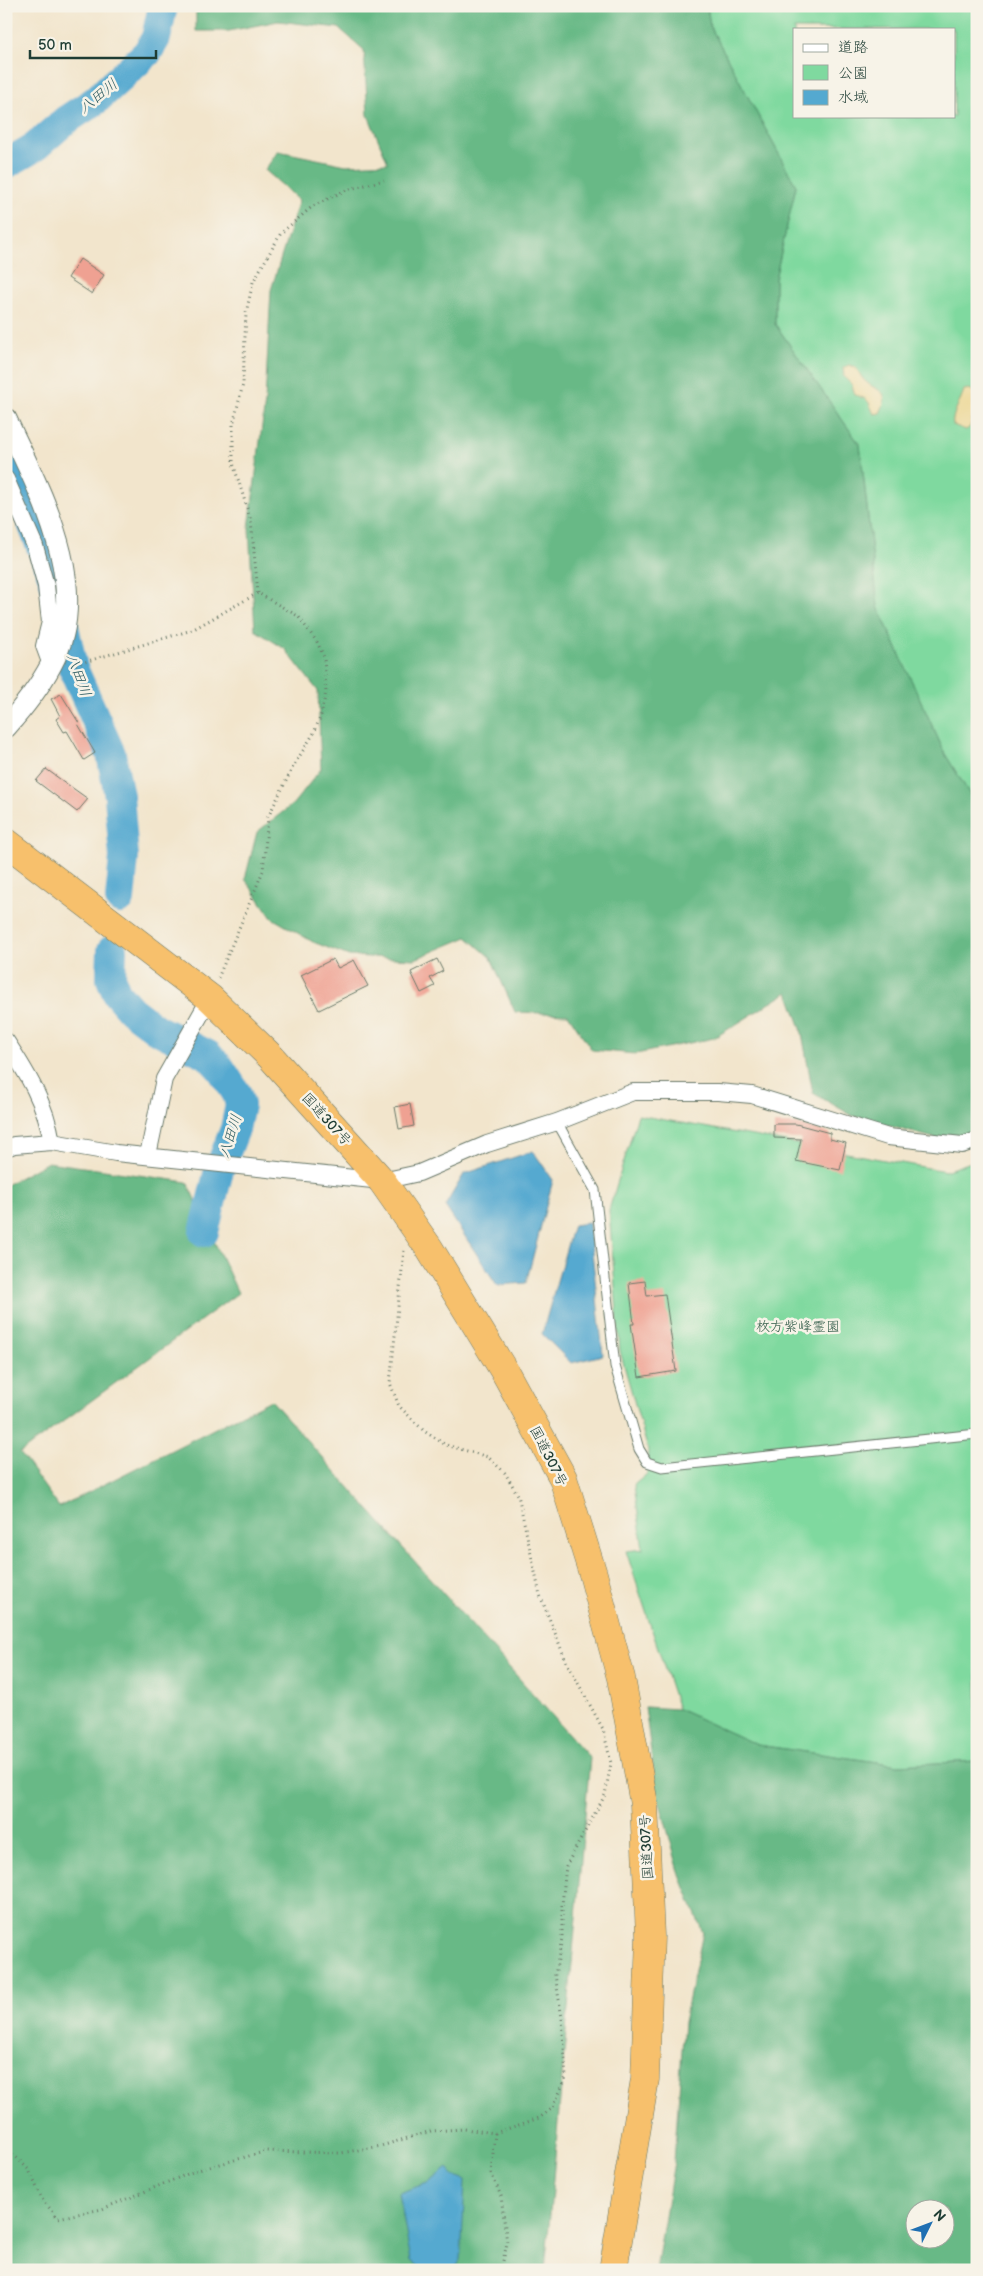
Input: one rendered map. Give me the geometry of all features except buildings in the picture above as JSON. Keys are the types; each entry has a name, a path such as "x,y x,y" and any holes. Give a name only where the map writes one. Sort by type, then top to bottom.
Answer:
{"highway":[{"name":"国道307号","path":"6,842 210,998 270,1056 382,1181 429,1248 506,1374 563,1478 593,1574 621,1678 644,1804 650,1936 645,2079 612,2270"}],"street":[{"path":"6,419 34,482 60,550 67,578 68,609 61,639 51,665 32,696 6,727"},
{"path":"6,479 35,546 46,586 50,622 44,646 51,665"},
{"path":"148,1155 164,1079 210,998"},
{"path":"6,1041 33,1083 49,1123 52,1142"},
{"path":"6,1148 14,1145 52,1142 116,1153 382,1181 419,1173 487,1144 557,1122 633,1092 718,1092 752,1095 888,1137 962,1145 977,1140"}],"lane":[{"path":"557,1122 595,1190 615,1366 639,1449 647,1462 662,1467 977,1434"}],"path":[{"path":"258,594 251,521 233,463 233,425 243,384 246,313 253,282 280,233 313,206 346,190 384,180"},
{"path":"51,665 67,667 192,630 258,594"},
{"path":"210,998 263,871 268,817 294,765 314,733 321,715 326,692 324,657 317,642 298,616 258,594"},
{"path":"6,2147 28,2170 42,2199 58,2218 102,2208 195,2171 267,2151 341,2153 382,2146 431,2131 464,2129 495,2133 539,2118 553,2108 566,2077 562,2018 555,1975 562,1938 562,1905 566,1866 605,1795 611,1763 603,1729 566,1661 540,1595 518,1495 505,1473 488,1457 446,1445 424,1431 399,1406 390,1383 407,1217"},
{"path":"495,2133 491,2173 501,2196 507,2243 501,2270"}],"green space":[{"path":"196,6 707,6 710,26 796,186 775,279 775,324 860,445 878,607 945,754 977,806 977,1131 941,1140 853,1116 813,1093 801,1028 788,992 714,1038 636,1054 592,1050 568,1014 515,1012 491,958 467,937 415,959 349,956 313,942 272,918 245,879 257,832 293,804 321,769 318,691 285,649 255,630 249,528 265,402 271,290 299,200 265,170 278,151 346,165 388,163 368,115 364,50 339,28 278,21 229,31 196,31"},
{"path":"707,6 977,6 977,806 945,754 878,607 860,445 775,324 775,279 796,186 710,26"},
{"name":"枚方紫峰霊園","path":"638,1115 945,1171 977,1160 977,1761 898,1765 757,1745 678,1709 626,1551 643,1549 634,1485 647,1474 648,1450 620,1351 609,1210"},
{"path":"48,1162 187,1182 238,1293 20,1453 59,1507 271,1400 590,1758 545,2270 6,2270 6,1185"},
{"path":"645,1707 678,1709 757,1745 898,1765 977,1761 977,2270 656,2270 674,2162 684,2022 703,1933 680,1875 656,1789"}],"sand":[{"path":"849,365 855,367 864,380 884,395 880,413 874,414 868,401 855,395 852,385 844,377 843,368"},
{"path":"970,389 974,392 974,413 970,427 966,430 953,425 953,421 964,390"}],"water":[{"path":"533,1151 553,1180 526,1283 497,1285 445,1206 464,1174"},
{"path":"589,1223 603,1355 571,1363 542,1334 573,1225"},
{"path":"448,2168 454,2175 465,2180 461,2261 453,2270 424,2270 411,2261 399,2193 430,2182"}],"waterway":[{"name":"八田川","path":"6,164 35,147 66,120 95,101 147,53 156,38 163,6"},
{"name":"八田川","path":"6,456 54,580 73,668 111,754 119,796 124,857 120,899"},
{"name":"八田川","path":"112,950 111,979 117,994 131,1010 156,1029 208,1055 221,1069 237,1094 240,1105 235,1129 219,1170 204,1232"}]}
